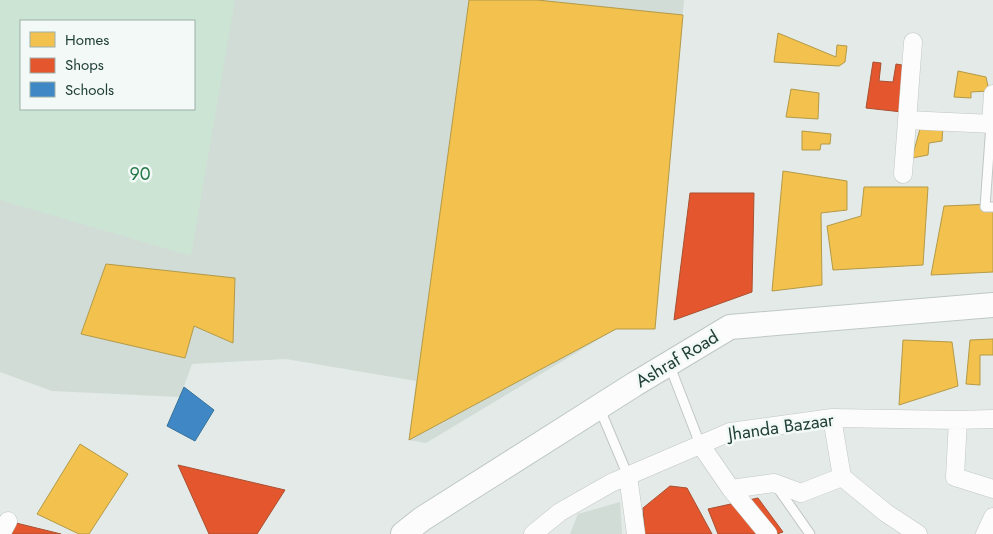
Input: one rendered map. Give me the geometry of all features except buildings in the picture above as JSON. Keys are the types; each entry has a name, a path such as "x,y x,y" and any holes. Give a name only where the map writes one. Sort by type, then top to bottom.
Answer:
{"street":[{"path":"903,174 912,42"},
{"path":"907,120 992,124 993,94"},
{"name":"Ashraf Road","path":"403,534 422,519 730,327 993,305"},
{"path":"832,418 842,477 886,513 918,534"},
{"name":"Jhanda Bazaar","path":"533,534 560,512 611,483 730,432 832,418 993,419"},
{"path":"958,420 955,477 993,489"},
{"path":"700,444 731,489 768,534"},
{"path":"628,476 636,534"},
{"path":"731,489 774,483 801,493 842,477"},
{"path":"985,534 993,517"}],"lane":[{"path":"992,124 985,207 993,207"},
{"path":"668,364 700,444"},
{"path":"599,407 628,476"},
{"path":"774,483 810,534"}],"shaded area":[{"path":"0,0 684,0 655,329 616,329 426,443 409,440 416,381 286,359 192,364 180,397 52,391 0,372"},
{"path":"620,502 622,534 570,534 578,514"}],"green space":[{"name":"90","path":"0,0 235,0 191,256 0,200"}]}
